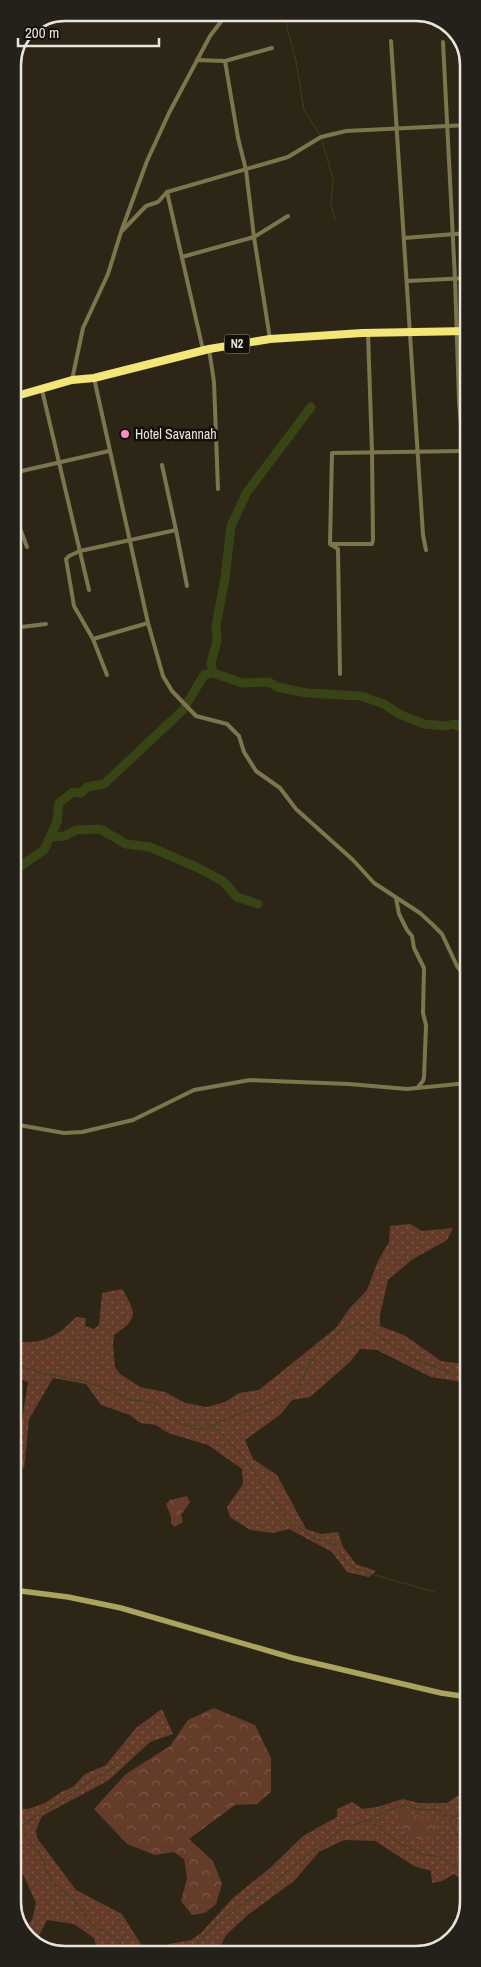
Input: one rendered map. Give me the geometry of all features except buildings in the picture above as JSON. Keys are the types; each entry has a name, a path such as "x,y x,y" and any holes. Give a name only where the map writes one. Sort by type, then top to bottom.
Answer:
{"highway":[{"name":"N2","path":"21,395 72,380 94,378 206,350 270,339 322,334 457,331"}],"main road":[{"path":"21,1591 68,1597 121,1608 293,1658 460,1696"}],"street":[{"path":"72,380 83,328 108,274 147,161 197,60 210,36 221,21"},
{"path":"391,41 423,535 426,550"},
{"path":"443,42 460,414"},
{"path":"197,60 226,61 272,48"},
{"path":"226,61 238,138 246,170 270,339"},
{"path":"121,232 146,206 158,202 167,192 288,157 321,137 346,131 397,130 460,125"},
{"path":"167,192 214,382 218,489"},
{"path":"182,257 254,236 288,216"},
{"path":"404,238 460,234"},
{"path":"407,281 460,278"},
{"path":"330,544 372,544 372,452 368,333"},
{"path":"94,378 148,623 163,676 172,691 196,716 226,724 239,736 244,752 256,771 280,788 296,809 353,860 374,883 420,913 442,934 460,970"},
{"path":"42,390 89,590"},
{"path":"330,544 332,453 418,453 460,450"},
{"path":"21,471 109,451"},
{"path":"162,464 187,586"},
{"path":"107,675 93,639 74,606 66,559 68,556 80,551 176,530"},
{"path":"21,535 28,548"},
{"path":"330,544 338,550 340,674"},
{"path":"93,639 148,623"},
{"path":"21,627 46,624"},
{"path":"396,898 399,914 412,936 414,948 424,968 423,1013 426,1025 424,1077 423,1082 418,1087"},
{"path":"21,1125 64,1133 82,1132 133,1120 194,1090 250,1080 349,1084 407,1089 460,1084"}],"green space":[{"path":"410,1224 422,1231 453,1228 447,1240 413,1259 388,1280 380,1315 380,1326 404,1335 441,1361 460,1364 460,1382 431,1377 377,1350 360,1349 350,1362 310,1397 292,1400 281,1414 245,1440 253,1459 277,1475 306,1529 321,1534 338,1532 343,1547 356,1564 376,1571 369,1577 347,1572 332,1552 289,1529 274,1533 250,1530 230,1517 227,1507 243,1484 242,1469 208,1445 168,1433 156,1425 140,1423 130,1415 101,1405 86,1384 53,1378 29,1419 24,1469 21,1466 21,1427 28,1382 21,1380 21,1342 33,1342 55,1335 76,1317 86,1318 85,1326 94,1329 99,1325 102,1293 122,1289 130,1304 133,1315 128,1324 114,1335 115,1367 120,1374 140,1387 165,1392 185,1403 207,1407 225,1402 239,1393 259,1390 336,1328 349,1309 367,1290 378,1261 389,1242 390,1226"},
{"path":"187,1496 190,1502 181,1515 183,1522 175,1527 171,1523 171,1517 166,1504 170,1500"},
{"path":"214,1708 255,1725 271,1758 271,1792 257,1804 235,1805 189,1839 213,1861 222,1884 216,1904 205,1913 192,1915 181,1901 187,1878 184,1859 174,1852 155,1855 127,1844 94,1809 126,1774 170,1746 188,1720"},
{"path":"162,1709 173,1734 150,1742 109,1780 42,1816 36,1830 37,1838 76,1890 122,1914 142,1946 96,1946 94,1938 74,1924 47,1920 38,1937 27,1925 32,1920 36,1903 21,1871 21,1809 28,1809 45,1803 61,1792 73,1787 85,1774 106,1765 136,1728"},
{"path":"460,1794 460,1878 454,1874 442,1881 432,1883 431,1871 414,1866 375,1841 344,1840 319,1852 294,1881 249,1914 226,1935 220,1946 168,1946 169,1944 191,1940 201,1933 233,1898 270,1868 303,1836 337,1817 337,1809 352,1802 363,1809 403,1799 419,1803 447,1803"},
{"path":"403,1811 439,1822 433,1834 421,1841 407,1833 395,1818 396,1812"}],"waterway":[{"path":"287,21 296,61 304,110 321,137 333,179 331,204 335,220"},
{"path":"213,673 211,663 217,641 216,626 225,578 231,526 247,492 311,407"},
{"path":"21,866 44,850 57,822 59,803 73,792 81,793 87,787 104,784 183,710 204,675 213,673 242,683 269,682 277,687 307,693 361,696 384,704 399,714 424,724 446,726 454,724 460,727"},
{"path":"50,837 65,836 76,830 100,829 126,844 150,847 196,867 223,881 237,897 258,904"},
{"path":"21,1366 38,1372 88,1382 131,1400 156,1403 178,1422 191,1428 204,1429 297,1391 310,1363 339,1332 358,1323 414,1359 448,1372 460,1374"},
{"path":"214,1426 242,1455 288,1520 313,1538 335,1544 348,1565 365,1572 434,1592"},
{"path":"21,1827 118,1765"},
{"path":"195,1946 219,1921 284,1874 344,1827 370,1820 386,1811 405,1805 418,1809 439,1810 450,1819 460,1842"},
{"path":"451,1818 460,1815"},
{"path":"370,1821 399,1843 423,1854 439,1857 456,1866 460,1873"},
{"path":"21,1831 38,1850 51,1881 74,1901 94,1926 116,1938 122,1946"}],"place":[{"name":"Hotel Savannah","path":"125,434"}]}
